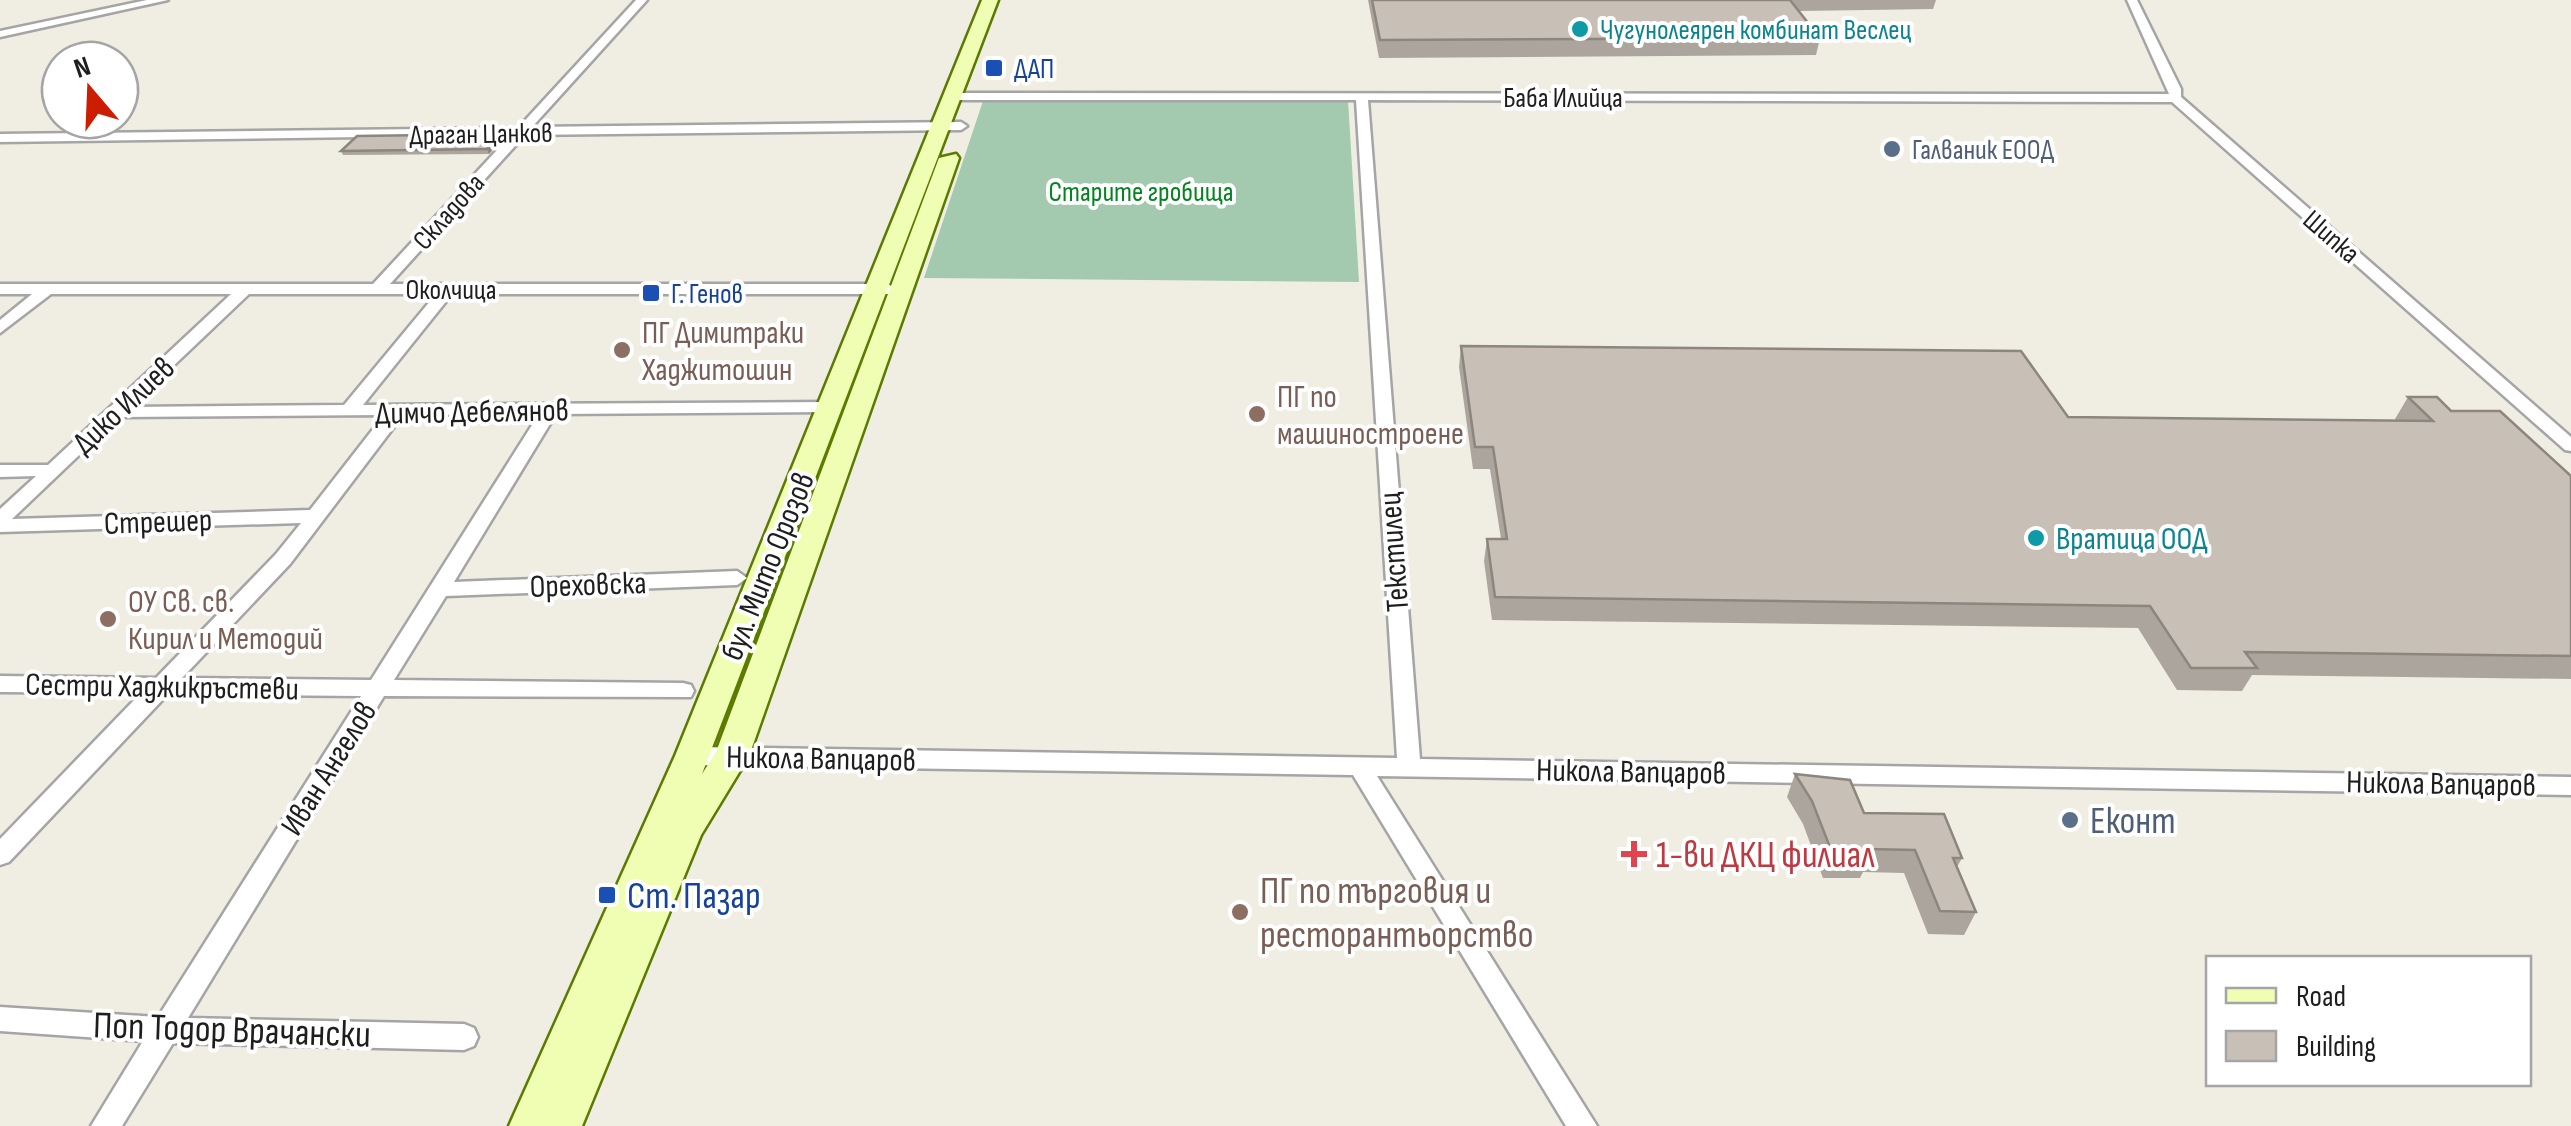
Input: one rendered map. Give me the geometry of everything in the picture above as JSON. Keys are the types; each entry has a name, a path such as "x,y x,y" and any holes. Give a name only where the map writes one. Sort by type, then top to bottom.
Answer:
{"main road":[{"name":"бул. Мито Орозов","path":"560,1126 685,830 951,126 990,0"},
{"name":"бул. Мито Орозов","path":"962,96 1007,0"},
{"name":"бул. Мито Орозов","path":"531,1126 712,756 830,407 889,289"}],"street":[{"path":"63,21 72,0"},
{"path":"0,34 164,0"},
{"name":"Складова","path":"377,289 642,0"},
{"name":"Шипка","path":"2132,0 2175,88 2175,98 2571,446"},
{"name":"Баба Илийца","path":"962,96 2175,98"},
{"name":"Текстилец","path":"1362,97 1408,767"},
{"name":"Драган Цанков","path":"0,138 951,126"},
{"name":"Околчица","path":"0,289 889,289"},
{"name":"Дико Илиев","path":"0,523 245,289"},
{"path":"348,412 448,289"},
{"path":"0,328 47,290"},
{"name":"Димчо Дебелянов","path":"115,412 830,407"},
{"name":"Иван Ангелов","path":"106,1126 550,410"},
{"path":"0,856 283,559 396,412"},
{"path":"0,470 54,470"},
{"name":"Стрешер","path":"0,523 316,516"},
{"name":"Ореховска","path":"439,589 737,578"},
{"name":"Сестри Хаджикръстеви","path":"0,684 684,691"},
{"name":"Никола Вапцаров","path":"712,756 2571,786"},
{"path":"1359,766 1582,1126"},
{"name":"Поп Тодор Врачански","path":"0,1019 166,1030 464,1037"}],"green space":[{"name":"Старите гробища","path":"1348,100 1359,282 924,278 983,101"}],"building":[{"name":"Чугунолеярен комбинат Веслец","path":"1372,0 1790,0 1820,38 1380,40"},
{"path":"500,134 487,149 341,151 357,136"},
{"name":"Вратица ООД","path":"1461,346 2021,351 2068,417 2433,421 2408,397 2437,397 2451,411 2500,411 2571,476 2571,656 2245,652 2257,668 2191,668 2150,606 1495,597 1487,539 1507,539 1493,447 1475,447"},
{"path":"1795,774 1850,780 1864,813 1944,814 1962,858 1953,858 1976,912 1940,911 1915,850 1868,849 1870,855 1833,855 1812,801"}],"place":[{"name":"Чугунолеярен комбинат Веслец","path":"1580,29"},
{"name":"ДАП","path":"994,68"},
{"name":"Галваник ЕООД","path":"1892,149"},
{"name":"Г. Генов","path":"651,293"},
{"name":"ПГ Димитраки Хаджитошин","path":"622,350"},
{"name":"ПГ по машиностроене","path":"1257,414"},
{"name":"Вратица ООД","path":"2036,538"},
{"name":"ОУ Св. св. Кирил и Методий","path":"108,619"},
{"name":"Еконт","path":"2070,820"},
{"name":"1-ви ДКЦ филиал","path":"1634,854"},
{"name":"Ст. Пазар","path":"607,895"},
{"name":"ПГ по търговия и ресторантьорство","path":"1240,912"}]}
